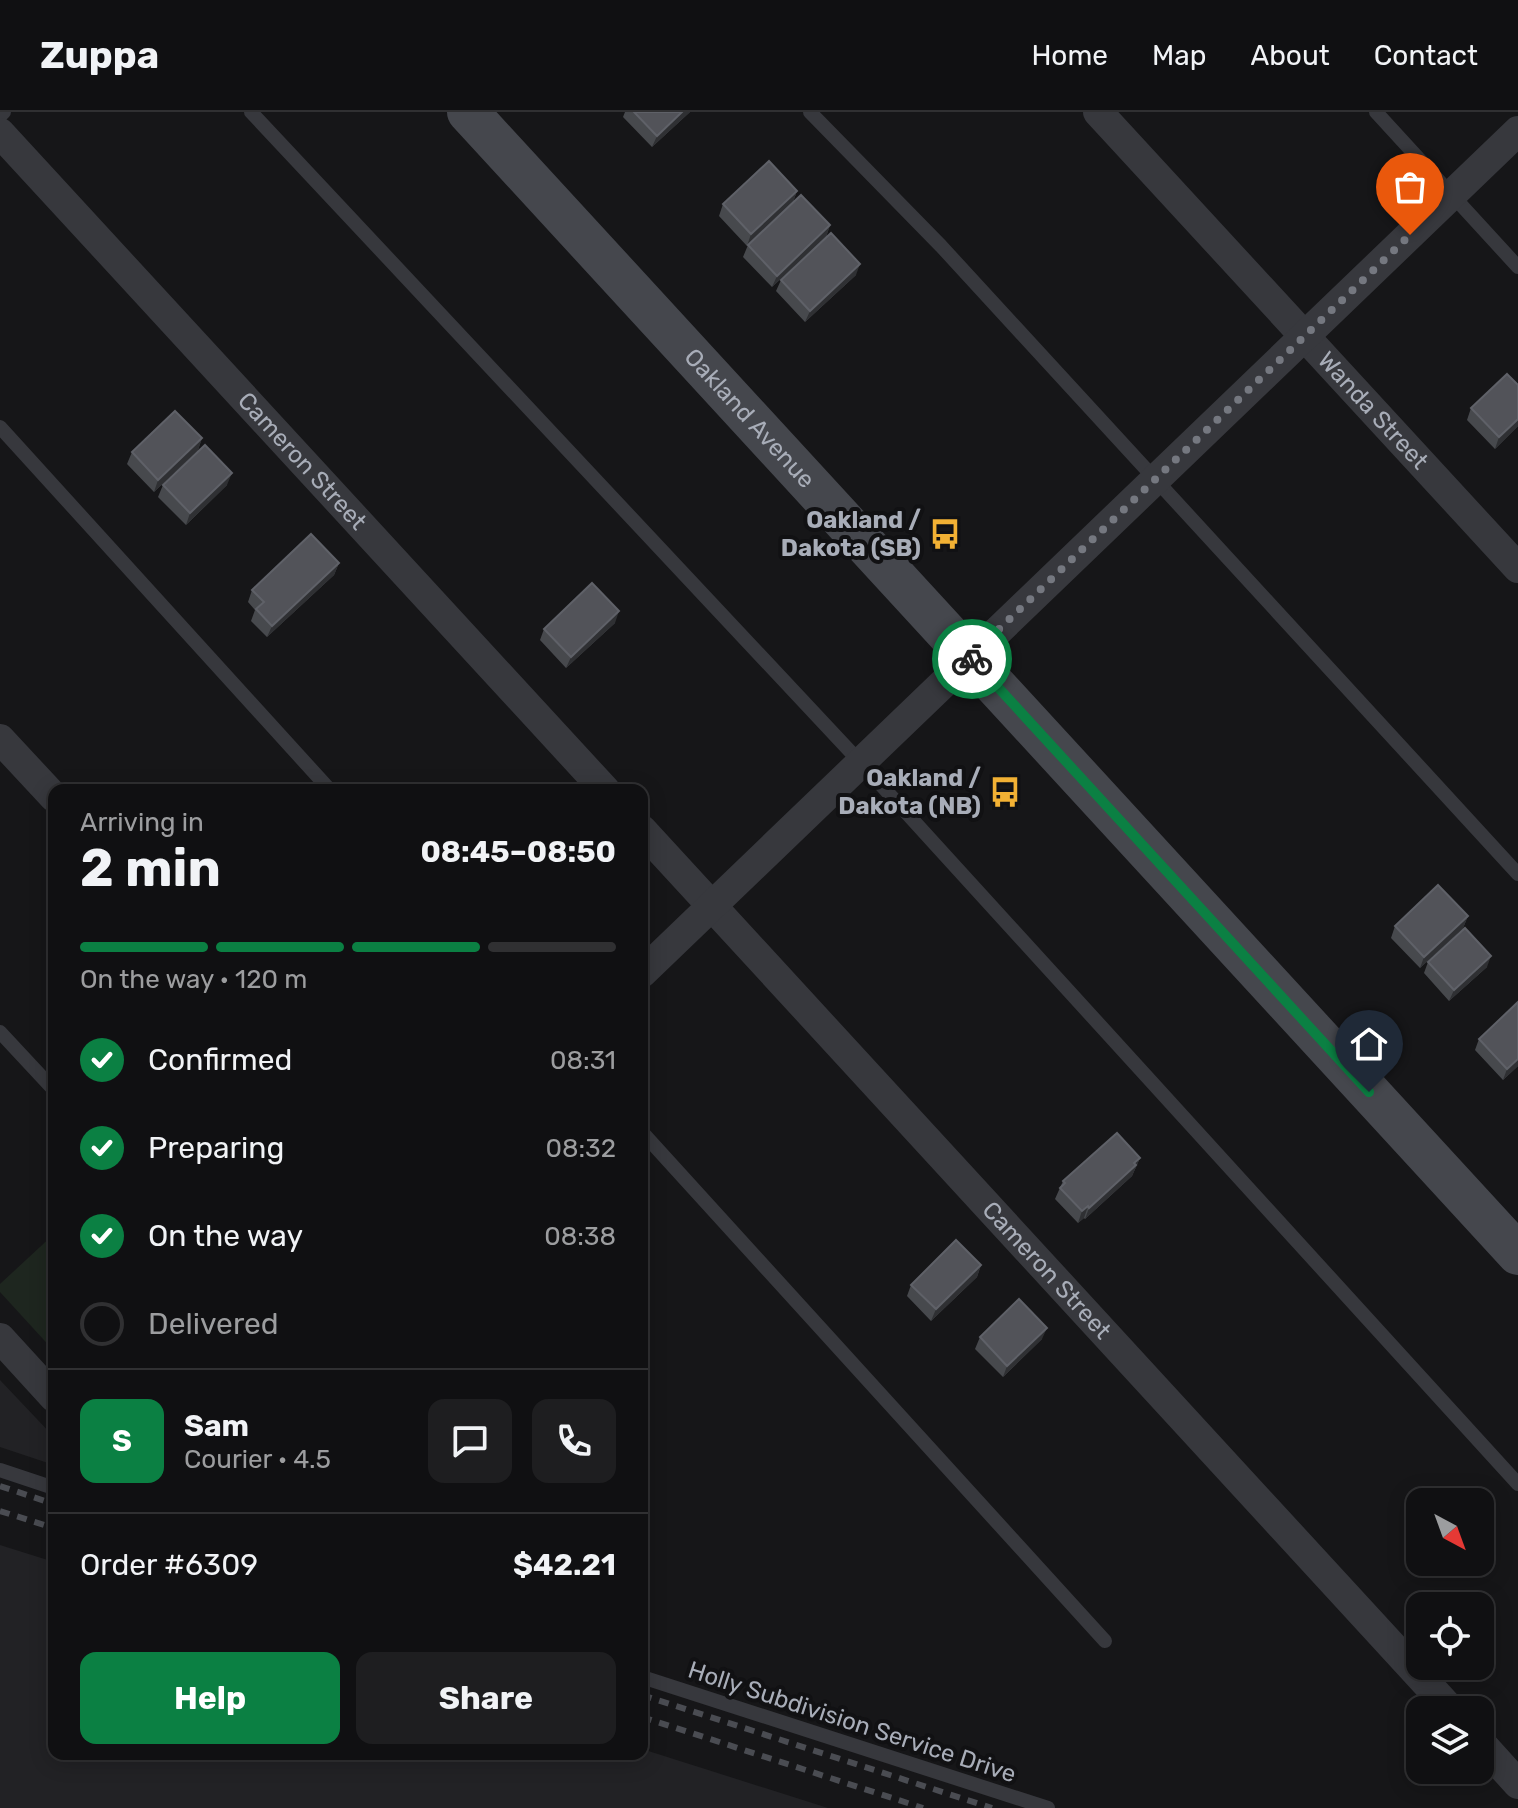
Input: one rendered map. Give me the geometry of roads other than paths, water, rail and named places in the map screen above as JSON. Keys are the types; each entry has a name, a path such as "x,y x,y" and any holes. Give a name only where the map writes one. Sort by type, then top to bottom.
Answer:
{"street":[{"name":"Oakland Avenue","path":"468,112 1518,1254"},
{"name":"Wanda Street","path":"1098,112 1518,568"},
{"path":"648,967 1518,131"},
{"name":"Cameron Street","path":"0,133 599,784"},
{"path":"0,739 48,791"},
{"name":"Cameron Street","path":"648,837 1438,1696"},
{"path":"0,1338 48,1390"},
{"path":"1494,1757 1518,1784"}],"lane":[{"path":"251,112 861,763 1518,1484"},
{"path":"810,112 941,246 1518,874"},
{"path":"1376,112 1518,267"},
{"path":"0,427 325,784"},
{"path":"0,1032 48,1084"},
{"path":"648,1139 1105,1641"},
{"path":"0,1470 48,1486"},
{"name":"Holly Subdivision Service Drive","path":"648,1679 1048,1808"}],"railway":[{"path":"0,1486 48,1502"},
{"path":"0,1511 48,1526"},
{"path":"648,1697 992,1808"},
{"path":"648,1719 923,1808"}],"place":[{"name":"Oakland / Dakota (SB)","path":"945,534"},
{"name":"Oakland / Dakota (NB)","path":"1005,792"}]}
